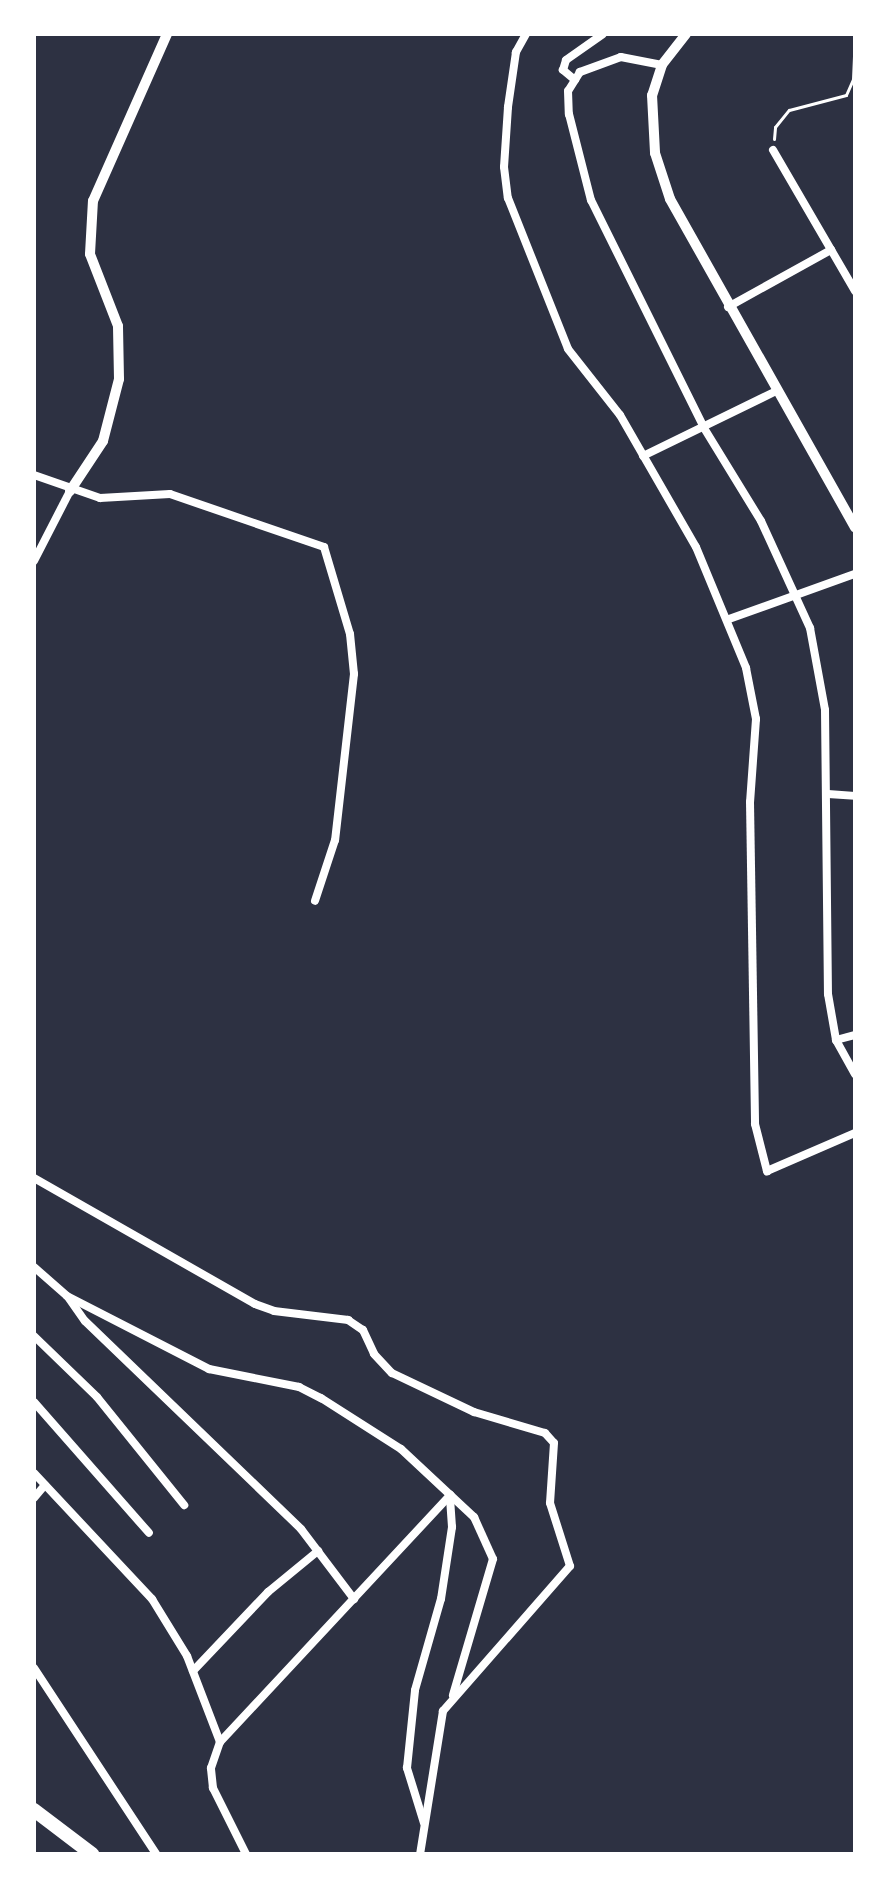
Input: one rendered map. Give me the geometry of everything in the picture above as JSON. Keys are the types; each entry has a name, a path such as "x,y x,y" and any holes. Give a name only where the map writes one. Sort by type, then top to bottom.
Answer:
{"highway":[{"path":"34,1810 92,1854"}],"street":[{"path":"34,561 70,491 103,441 119,379 118,326 90,254 93,201 167,34"},
{"path":"526,34 516,52 508,107 504,167 508,198 568,349 620,415 729,619 756,719 750,802 755,883 753,1085 755,1124 767,1171 855,1133"},
{"path":"575,80 563,70 566,60 603,34"},
{"path":"686,34 662,65 652,95 655,153 670,199 774,392 855,527"},
{"path":"662,65 621,57 580,72 568,91 569,114 591,200 704,428 761,521 799,595 823,675 828,794 828,994 836,1040 855,1074"},
{"path":"773,150 855,291"},
{"path":"727,307 831,250"},
{"path":"643,456 774,392"},
{"path":"34,475 70,491 100,498 170,494 324,547 350,634 354,674 335,840 315,901"},
{"path":"729,619 855,574"},
{"path":"828,794 855,796"},
{"path":"836,1040 855,1035"},
{"path":"34,1178 255,1304 274,1311 348,1320 363,1330 374,1354 392,1373 474,1412 545,1433 554,1443 550,1503 570,1566 443,1711 420,1854"},
{"path":"34,1267 67,1296 85,1321 318,1551 354,1599"},
{"path":"67,1296 209,1369 299,1387 321,1398 401,1449 474,1517 493,1559 453,1696"},
{"path":"34,1336 97,1397 184,1505"},
{"path":"34,1402 149,1533"},
{"path":"34,1473 152,1599 193,1671 220,1742"},
{"path":"34,1498 45,1485"},
{"path":"246,1854 213,1788 211,1768 220,1742 450,1495"},
{"path":"425,1826 407,1768 415,1690 441,1599 452,1527 450,1495"},
{"path":"193,1671 268,1592 318,1551"},
{"path":"34,1668 156,1854"}],"path":[{"path":"773,150 775,127 789,110 846,95 853,79 855,34"}]}
